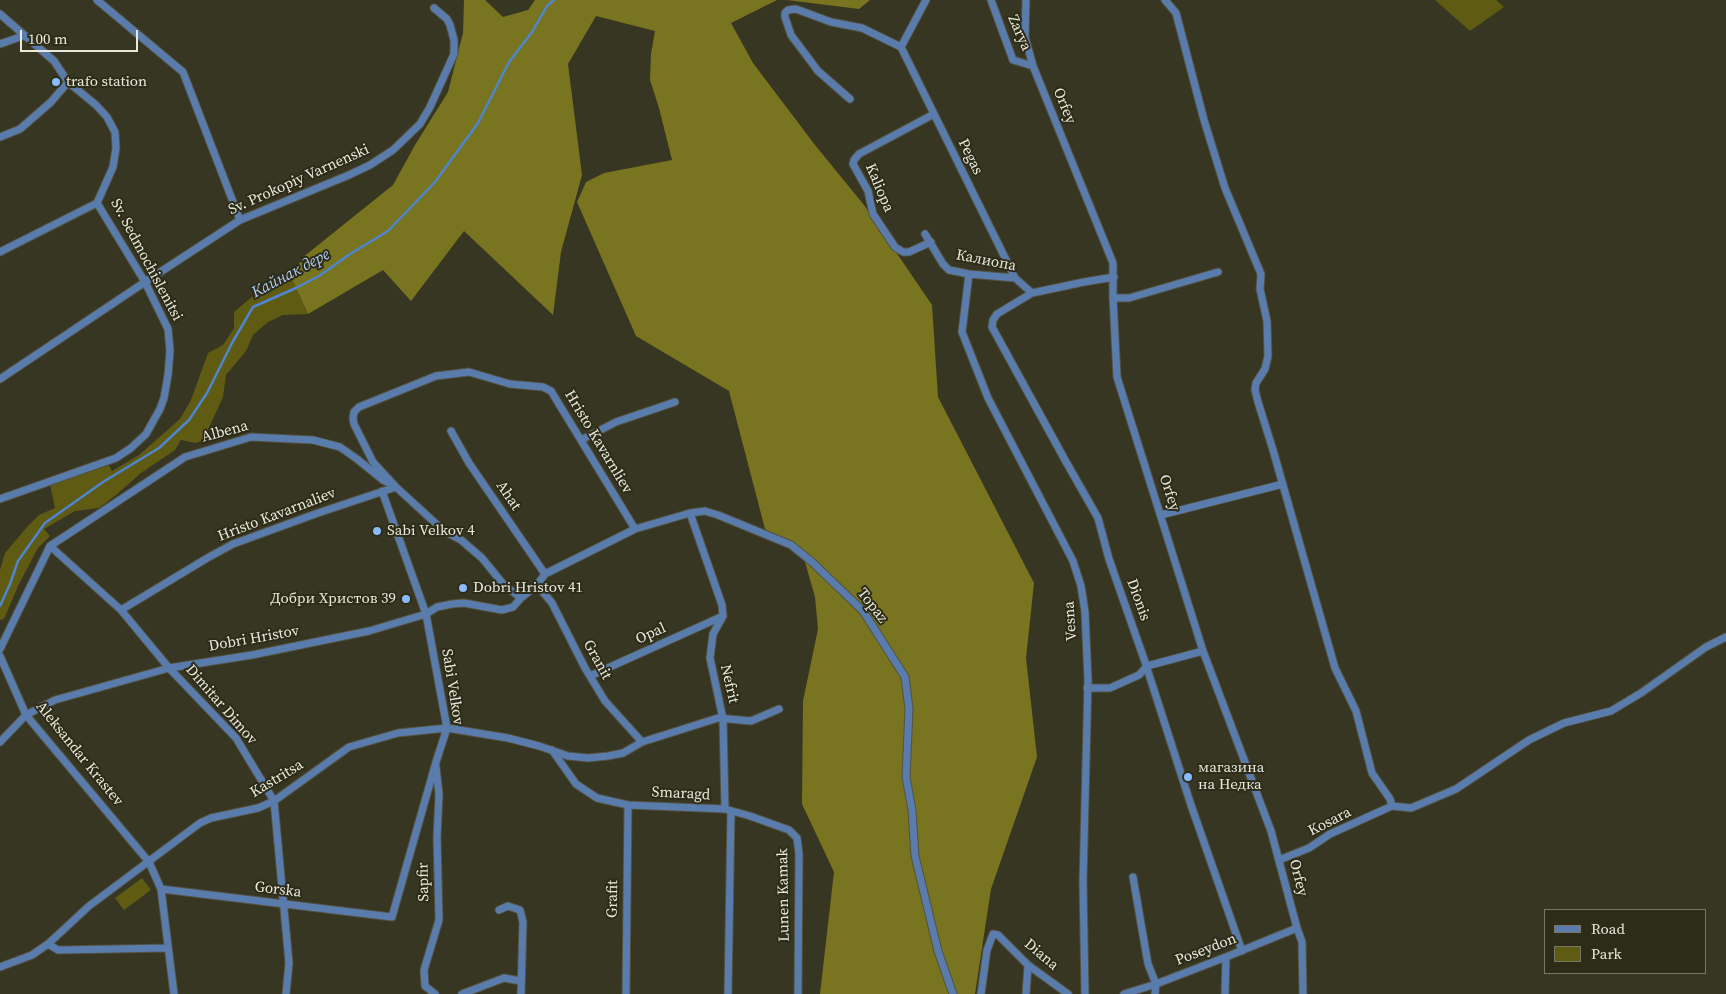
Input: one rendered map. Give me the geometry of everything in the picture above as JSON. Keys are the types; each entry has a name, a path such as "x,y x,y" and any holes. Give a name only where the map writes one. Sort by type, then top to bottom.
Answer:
{"street":[{"path":"98,0 183,72 240,220"},
{"path":"850,99 818,71 791,35 785,13 788,10 796,9 831,22 862,28 901,47 926,0"},
{"name":"Zarya","path":"991,0 1013,60 1033,66"},
{"name":"Orfey","path":"1026,0 1025,37 1033,66 1113,264 1117,377 1203,651 1271,831 1302,942 1303,994"},
{"path":"1166,0 1176,14 1204,120 1225,188 1261,274 1260,289 1267,321 1268,356 1265,369 1256,383 1255,390 1335,668 1356,711 1372,773 1390,798 1392,806 1411,808 1456,789 1529,740 1564,724 1611,711 1642,692 1706,646 1726,638"},
{"name":"Sv. Prokopiy Varnenski","path":"0,379 240,220 370,165 410,136 430,107 454,54 454,40 450,24 434,8"},
{"name":"Sv. Sedmochislenitsi","path":"0,14 54,61 68,82 96,105 107,117 115,132 116,148 113,167 98,203 145,282 168,329 170,351 164,398 156,418 146,434 131,448 116,458 0,499"},
{"path":"0,44 23,36"},
{"name":"Pegas","path":"901,47 1015,278"},
{"path":"0,137 20,129 51,102 68,82"},
{"name":"Kaliopa","path":"930,242 909,252 903,252 895,247 873,214 868,191 853,164 859,154 934,114"},
{"path":"0,252 98,203"},
{"name":"Калиопа","path":"925,234 943,264 949,270 969,274 1015,278 1032,294"},
{"path":"1113,298 1129,298 1218,272"},
{"name":"Vesna","path":"969,274 962,332 988,398 1073,561 1081,586 1085,612 1087,688 1083,882 1085,994"},
{"path":"1032,294 1114,277"},
{"name":"Dionis","path":"1032,294 997,314 993,320 992,327 1098,518 1109,559 1147,666 1242,951"},
{"name":"Hristo Kavarnliev","path":"396,487 373,462 354,424 354,412 359,407 436,376 469,372 510,384 543,387 551,391 635,529"},
{"path":"582,440 616,422 674,402"},
{"name":"Ahat","path":"451,430 469,463 545,574"},
{"name":"Albena","path":"50,546 185,457 251,437 313,440 340,448 383,480 396,487 444,530 482,558 504,585 521,598"},
{"path":"1161,515 1283,484"},
{"name":"Hristo Kavarnaliev","path":"121,610 233,544 396,487"},
{"name":"Sabi Velkov","path":"382,491 426,614 448,728 436,762 392,917"},
{"name":"Topaz","path":"521,598 537,585 545,574 635,529 690,513 704,512 718,515 791,545 812,562 862,611 904,677 909,709 906,777 912,810 915,856 938,951 953,994"},
{"path":"690,513 722,605 723,616"},
{"path":"0,649 50,546"},
{"name":"Dimitar Dimov","path":"50,546 121,610 169,668 236,738 274,800 290,963 286,994"},
{"name":"Granit","path":"537,585 552,603 605,701 642,742"},
{"name":"Dobri Hristov","path":"0,742 26,715 55,700 169,668 252,655 369,631 426,614 438,607 464,603 502,610 513,607 521,598"},
{"name":"Opal","path":"590,676 723,616"},
{"name":"Nefrit","path":"723,616 713,634 710,658 723,719 728,810 728,994"},
{"path":"1087,688 1110,688 1139,675 1147,666 1203,651"},
{"name":"Aleksandar Krastev","path":"0,656 26,715 149,862 161,889 174,994"},
{"name":"Kastritsa","path":"0,968 32,955 48,944 90,906 200,823 211,818 258,808 274,800 349,747 398,733 448,728 508,738 568,756 598,757 623,752 642,742 718,718 751,721 779,709"},
{"name":"Smaragd","path":"552,750 576,784 596,798 628,805 728,810"},
{"name":"Sapfir","path":"435,994 425,986 424,970 438,920 437,837 439,794 436,762"},
{"name":"Grafit","path":"626,994 628,805"},
{"name":"Kosara","path":"1279,860 1309,848 1330,834 1392,806"},
{"name":"Lunen Kamak","path":"728,810 788,830 796,838 799,854 798,994"},
{"path":"1133,877 1148,964 1156,984 1156,994"},
{"name":"Gorska","path":"161,889 392,917"},
{"path":"499,910 508,906 520,910 523,922 521,994"},
{"name":"Poseydon","path":"1124,994 1156,984 1297,928"},
{"name":"Diana","path":"981,994 987,950 993,934 998,935 1028,965 1068,994"},
{"path":"48,944 58,950 168,948"},
{"path":"1225,994 1226,957"},
{"path":"1026,994 1028,965"},
{"path":"462,994 504,978 520,981"}],"green space":[{"path":"1435,0 1496,0 1504,7 1470,31"},
{"path":"292,279 308,314 283,315 268,322 253,335 246,351 226,375 223,397 203,441 195,443 181,440 175,450 141,473 99,508 75,511 44,529 50,536 38,548 19,584 4,619 0,620 0,570 5,553 39,515 55,508 50,484 108,464 112,471 139,455 180,419 191,400 208,353 223,345 234,328 234,312 253,296"},
{"path":"142,878 151,890 124,910 115,898"}],"shaded area":[{"path":"464,0 485,0 503,17 528,10 535,0 777,0 731,23 753,63 815,145 864,205 932,305 938,397 1034,583 1026,658 1037,757 991,889 975,994 820,994 834,872 802,804 803,701 818,629 815,597 803,555 778,541 765,529 729,391 636,336 577,202 586,182 604,173 672,160 650,80 651,54 655,31 596,16 568,64 582,175 561,252 553,315 464,231 411,301 383,270 308,314 292,279 302,258 393,185 448,92 463,33"},
{"path":"787,0 870,0 859,9"}],"waterway":[{"name":"Кайнак дере","path":"0,606 18,561 45,523 103,482 159,448 189,420 207,393 232,343 253,307 319,276 388,231 435,182 478,123 509,62 532,32 547,6 554,0"}],"place":[{"name":"trafo station","path":"56,82"},
{"name":"Sabi Velkov 4","path":"377,531"},
{"name":"Dobri Hristov 41","path":"463,588"},
{"name":"Добри Христов 39","path":"406,599"},
{"name":"магазина на Недка","path":"1188,777"}]}
